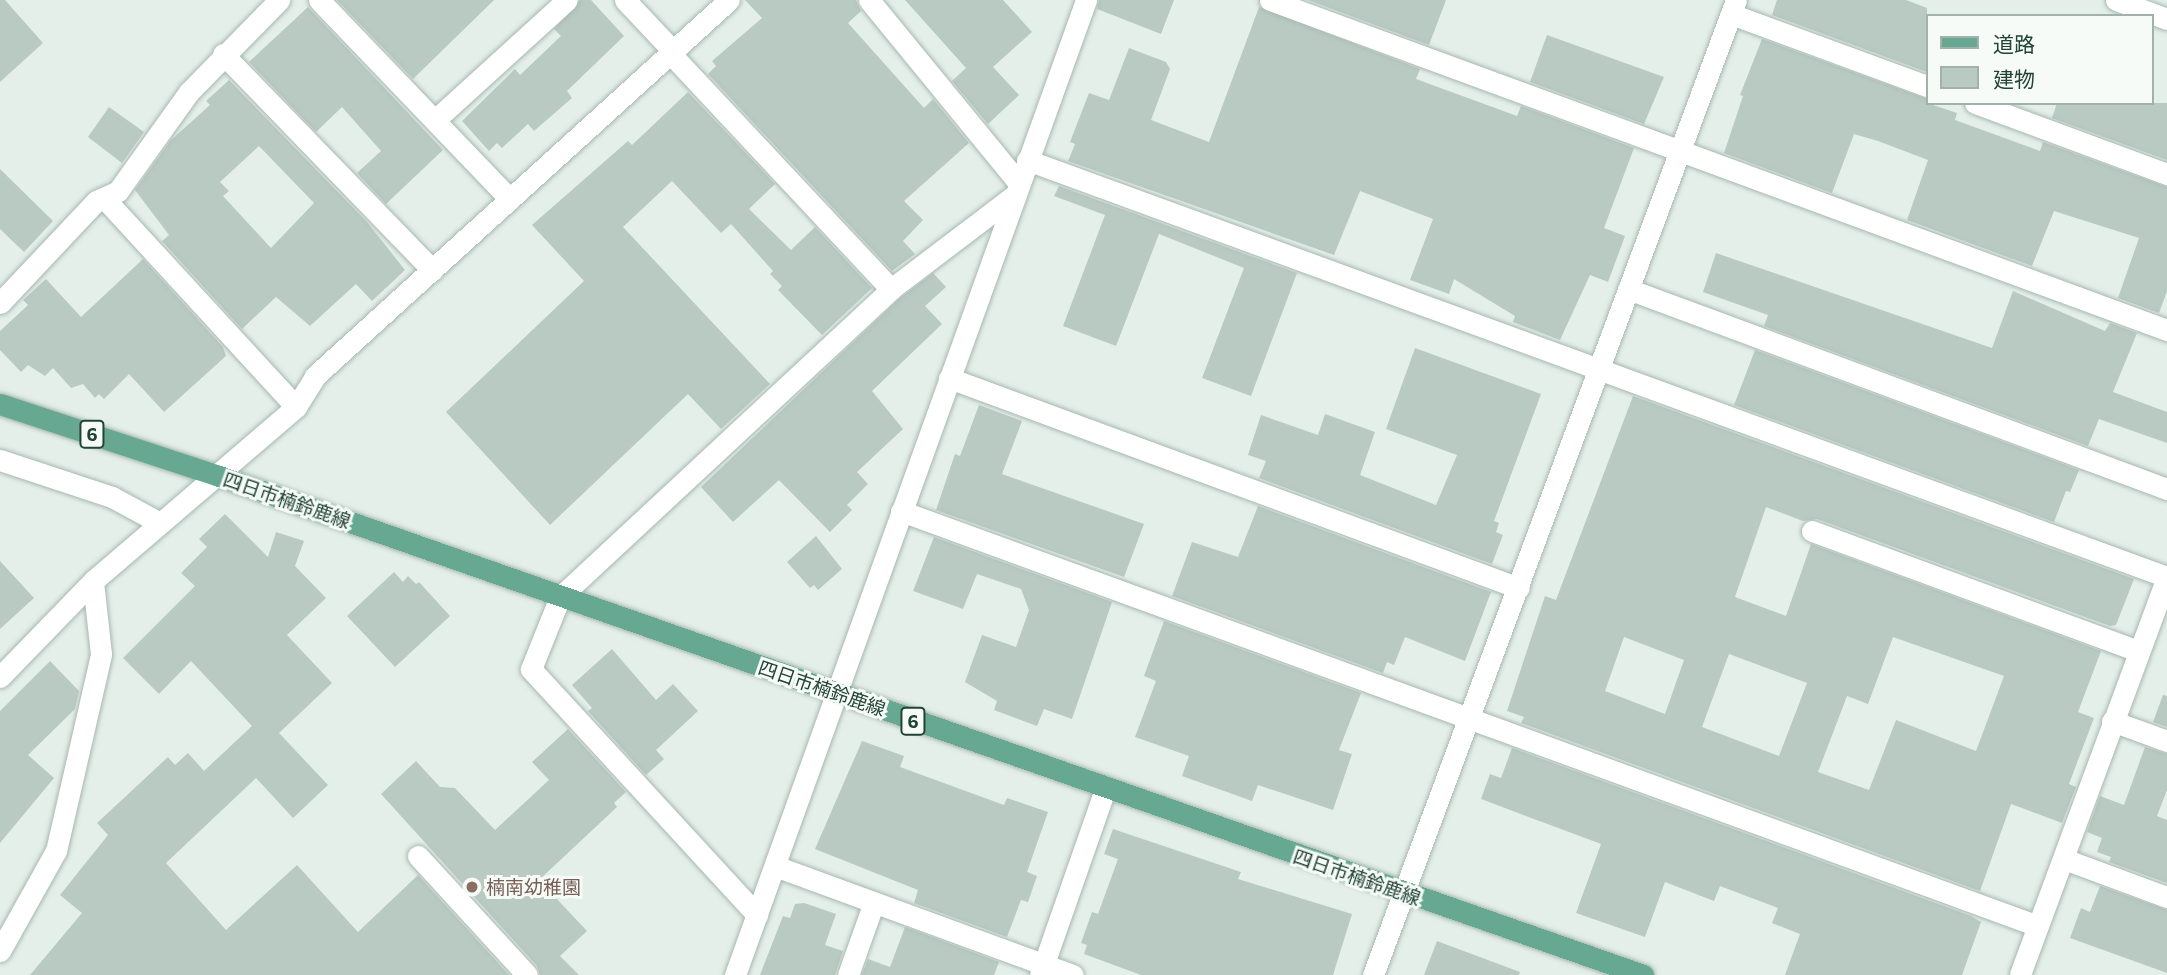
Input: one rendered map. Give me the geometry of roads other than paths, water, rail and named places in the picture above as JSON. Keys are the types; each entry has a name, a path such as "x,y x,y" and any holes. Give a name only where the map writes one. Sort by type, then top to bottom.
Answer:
{"main road":[{"name":"四日市楠鈴鹿線","path":"0,404 219,476 1105,789 1643,975"}],"street":[{"path":"0,303 104,198 118,191 189,92 223,54 256,7 279,0"},
{"path":"319,0 510,199"},
{"path":"435,120 567,0"},
{"path":"625,0 891,289"},
{"path":"1,673 93,581 158,522 219,476 296,407 314,376 729,0"},
{"path":"869,0 1017,189"},
{"path":"735,975 1086,0"},
{"path":"1270,0 2167,330"},
{"path":"2116,0 2167,19"},
{"path":"1373,975 1733,7 1926,86"},
{"path":"223,54 432,270"},
{"path":"1980,105 2167,174"},
{"path":"1027,160 1599,366 2167,576 2020,975"},
{"path":"758,915 531,669 560,597 891,289 1017,189"},
{"path":"104,198 296,407"},
{"path":"1628,289 2167,489"},
{"path":"949,378 1519,588"},
{"path":"0,460 112,497 158,522"},
{"path":"901,511 2038,926"},
{"path":"1812,531 2139,651"},
{"path":"0,951 56,851 101,654 93,581"},
{"path":"2112,721 2167,741"},
{"path":"1042,970 1105,789"},
{"path":"418,856 527,975"},
{"path":"2064,859 2167,897"},
{"path":"775,866 874,902 1042,970 1073,975"},
{"path":"848,975 874,902"}],"place":[{"name":"楠南幼稚園","path":"472,887"}]}
